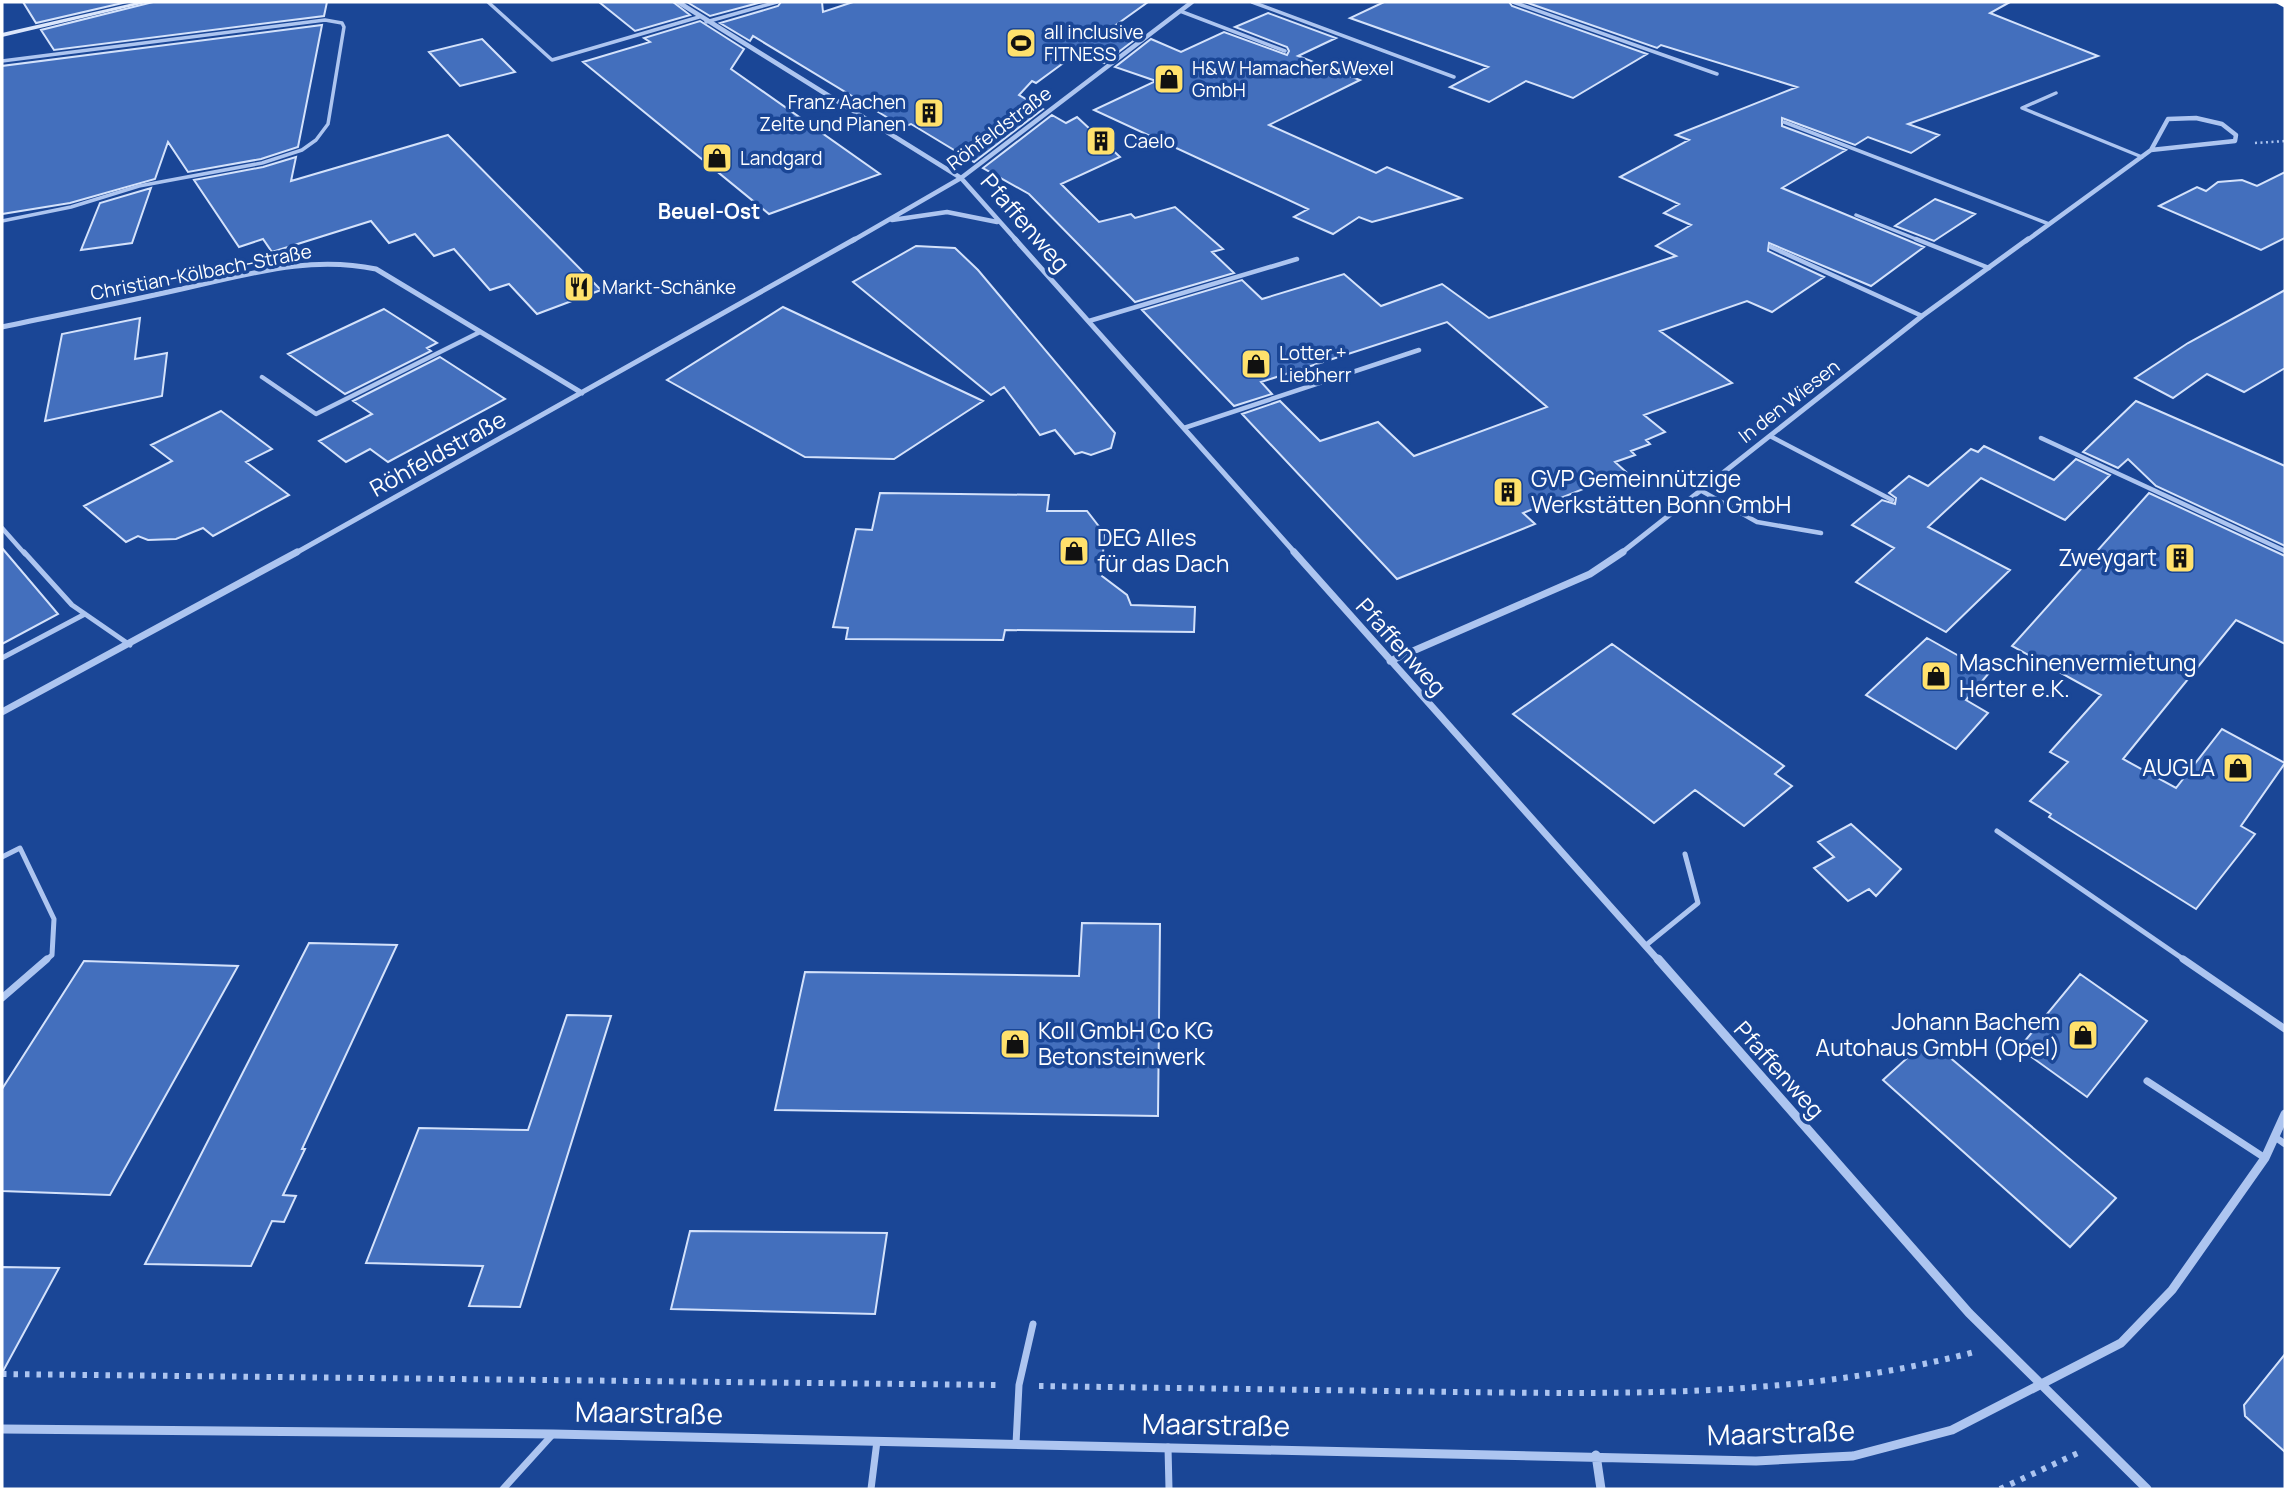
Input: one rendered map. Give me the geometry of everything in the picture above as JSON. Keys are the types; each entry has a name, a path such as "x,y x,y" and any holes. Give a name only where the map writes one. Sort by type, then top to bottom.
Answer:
{"highway":[{"path":"2279,2 2285,5"}],"main road":[{"path":"2,35 146,2"}],"street":[{"name":"Pfaffenweg","path":"678,2 706,22 961,178 1969,1313 2147,1489"},
{"name":"Röhfeldstraße","path":"2,712 131,645 961,178 1192,2"},
{"name":"In den Wiesen","path":"1390,661 1590,574 1922,316 2151,150 2172,145 2235,141 2236,135 2230,128 2212,120 2168,120 2155,138 2151,150"},
{"name":"Röhfeldstraße","path":"888,221 947,212 998,222"},
{"name":"Christian-Kölbach-Straße","path":"2,327 230,279 300,266 342,262 376,269 582,393"},
{"name":"Maarstraße","path":"2,1429 553,1434 1596,1455 1756,1461 1853,1456 1952,1430 2121,1343 2172,1290 2265,1157 2285,1114"},
{"path":"1596,1455 1601,1489"}],"lane":[{"path":"488,2 552,60 699,17"},
{"path":"706,22 777,2"},
{"path":"1252,2 1454,77"},
{"path":"1513,2 1717,74"},
{"path":"1180,11 1285,51"},
{"path":"2,61 326,20 342,23 344,27 328,124 316,140 302,150 262,163 139,186 60,210 2,221"},
{"path":"2056,93 2022,108 2142,157"},
{"path":"1784,121 2049,224"},
{"path":"1856,215 1989,268"},
{"path":"1771,247 1922,316"},
{"path":"1089,321 1297,259"},
{"path":"262,377 316,414 480,332"},
{"path":"1184,428 1419,350"},
{"path":"1770,436 1892,500"},
{"path":"2041,438 2285,551"},
{"path":"1700,490 1756,522 1821,533"},
{"path":"2,528 58,592 131,645"},
{"path":"2,657 85,614"},
{"path":"1997,831 2285,1029"},
{"path":"2,858 20,848 54,919 52,955 2,998"},
{"path":"1645,946 1698,903 1685,854"},
{"path":"2147,1081 2265,1157"},
{"path":"2274,1137 2285,1144"},
{"path":"1016,1444 1019,1385 1033,1324"},
{"path":"503,1489 553,1434"},
{"path":"870,1489 877,1441"},
{"path":"1168,1447 1169,1489"}],"path":[{"path":"2235,141 2272,144 2285,141"},
{"path":"2000,1489 2101,1443"}],"building":[{"path":"23,2 127,2 36,23"},
{"path":"153,2 327,2 324,16 54,50 41,30"},
{"path":"599,2 673,2 690,15 635,31"},
{"path":"687,2 762,2 710,16"},
{"path":"781,2 822,2 823,12 853,2 1148,2 1116,25 1141,35 1104,63 1077,53 1036,83 1032,81 1019,95 1043,109 974,162 911,124 903,127 753,36 750,41 720,23 778,6"},
{"path":"1384,2 1509,2 1512,6 1647,54 1573,98 1526,81 1489,102 1450,87 1488,67 1350,18"},
{"path":"1525,2 2010,2 1990,13 2098,56 1908,124 1939,135 1911,153 1868,137 1855,145 1782,118 1782,126 1846,150 1782,188 1924,247 1871,286 1769,243 1768,251 1824,277 1772,312 1747,301 1660,331 1732,383 1644,415 1665,432 1646,440 1650,444 1631,451 1635,455 1615,462 1626,472 1523,513 1535,524 1397,579 1242,414 1280,401 1320,441 1378,422 1414,456 1547,407 1447,322 1261,382 1272,394 1234,406 1142,310 1242,280 1262,299 1344,274 1381,306 1442,284 1489,318 1676,256 1656,246 1691,225 1664,213 1679,204 1620,177 1689,140 1676,135 1797,87 1661,45 1657,48"},
{"path":"1268,13 1336,38 1298,56 1360,80 1269,125 1376,173 1387,167 1461,198 1372,222 1359,217 1333,234 1294,217 1308,209 1094,110 1156,81 1115,67 1151,39 1181,52 1224,32 1287,55 1287,47 1235,27"},
{"path":"700,21 744,49 731,69 880,174 769,214 583,62 650,42 644,38"},
{"path":"322,25 298,147 261,159 188,172 168,142 155,179 70,203 2,214 2,66"},
{"path":"482,39 515,72 460,86 429,52"},
{"path":"1052,115 1066,123 1077,117 1120,157 1061,184 1099,222 1131,214 1135,218 1175,207 1223,249 1212,252 1234,273 1135,302 1029,194 983,168"},
{"path":"448,135 601,290 537,314 509,284 490,290 454,249 434,256 415,234 389,243 371,221 272,252 263,239 239,247 194,180 263,167 296,157 291,181"},
{"path":"2285,172 2285,238 2261,250 2159,206 2197,187 2206,191 2218,182 2242,180 2257,186"},
{"path":"151,188 132,243 81,250 100,203"},
{"path":"1935,199 1975,214 1934,241 1895,226"},
{"path":"916,246 955,248 978,270 1115,433 1111,448 1091,455 1082,452 1075,454 1055,430 1040,435 1004,387 991,395 853,282"},
{"path":"2285,290 2285,368 2244,392 2207,374 2173,398 2135,378 2188,343"},
{"path":"783,307 983,401 894,459 805,457 667,380"},
{"path":"384,309 437,343 427,348 431,351 345,394 288,354"},
{"path":"140,318 135,359 167,353 162,396 45,421 62,334"},
{"path":"440,357 505,399 388,462 370,449 346,462 319,441 372,414 353,401"},
{"path":"2136,401 2285,466 2285,546 2156,486 2128,459 2118,468 2083,452"},
{"path":"221,411 272,449 246,462 289,495 213,536 203,528 176,539 148,540 138,536 126,542 84,506 172,461 151,445"},
{"path":"1984,446 2054,480 2076,459 2110,475 2065,520 1981,478 1928,527 2010,570 1946,632 1856,582 1894,548 1852,525 1882,500 1895,504 1896,498 1889,493 1909,476 1928,486 1971,449 1978,452"},
{"path":"880,493 1049,495 1047,511 1087,511 1104,533 1102,576 1127,595 1131,605 1195,607 1194,632 1005,630 1003,640 846,639 848,628 833,627 856,529 872,530"},
{"path":"2149,493 2285,556 2285,644 2236,620 2123,759 2176,788 2222,729 2285,763 2241,826 2255,834 2196,909 2049,817 2051,814 2030,801 2068,762 2050,752 2101,695 2012,646"},
{"path":"2,548 58,614 2,644"},
{"path":"1927,638 1989,673 1966,700 1988,713 1956,749 1866,695"},
{"path":"1612,644 1784,766 1775,774 1792,786 1744,826 1695,790 1654,823 1513,714"},
{"path":"1851,824 1901,869 1876,896 1869,889 1848,901 1814,868 1834,857 1818,842"},
{"name":"Koll GmbH Co KG Betonsteinwerk","path":"1082,923 1160,924 1158,1116 775,1110 805,972 1079,976"},
{"path":"309,943 397,945 283,1195 296,1196 284,1222 272,1221 251,1266 145,1264"},
{"path":"84,961 238,966 110,1195 2,1191 2,1089"},
{"name":"Johann Bachem Autohaus GmbH (Opel)","path":"2080,974 2147,1021 2087,1097 2019,1048"},
{"path":"567,1015 611,1016 520,1307 469,1306 483,1266 366,1263 419,1128 528,1130"},
{"path":"1928,1039 2116,1198 2070,1247 1883,1080"},
{"path":"690,1231 887,1233 875,1314 671,1309"},
{"path":"2,1267 59,1268 2,1373"},
{"path":"2285,1354 2285,1452 2245,1416 2244,1405"}],"place":[{"name":"all inclusive FITNESS","path":"1021,43"},
{"name":"H&W Hamacher&Wexel GmbH","path":"1169,79"},
{"name":"Franz Aachen Zelte und Planen","path":"929,113"},
{"name":"Caelo","path":"1101,141"},
{"name":"Landgard","path":"717,158"},
{"name":"Markt-Schänke","path":"579,287"},
{"name":"Lotter + Liebherr","path":"1256,364"},
{"name":"GVP Gemeinnützige Werkstätten Bonn GmbH","path":"1508,492"},
{"name":"DEG Alles für das Dach","path":"1074,551"},
{"name":"Zweygart","path":"2180,558"},
{"name":"Maschinenvermietung Herter e.K.","path":"1936,676"},
{"name":"AUGLA","path":"2238,768"},
{"name":"Johann Bachem Autohaus GmbH (Opel)","path":"2083,1035"},
{"name":"Koll GmbH Co KG Betonsteinwerk","path":"1015,1044"}],"district":[{"name":"Beuel-Ost","path":"709,212"}]}
